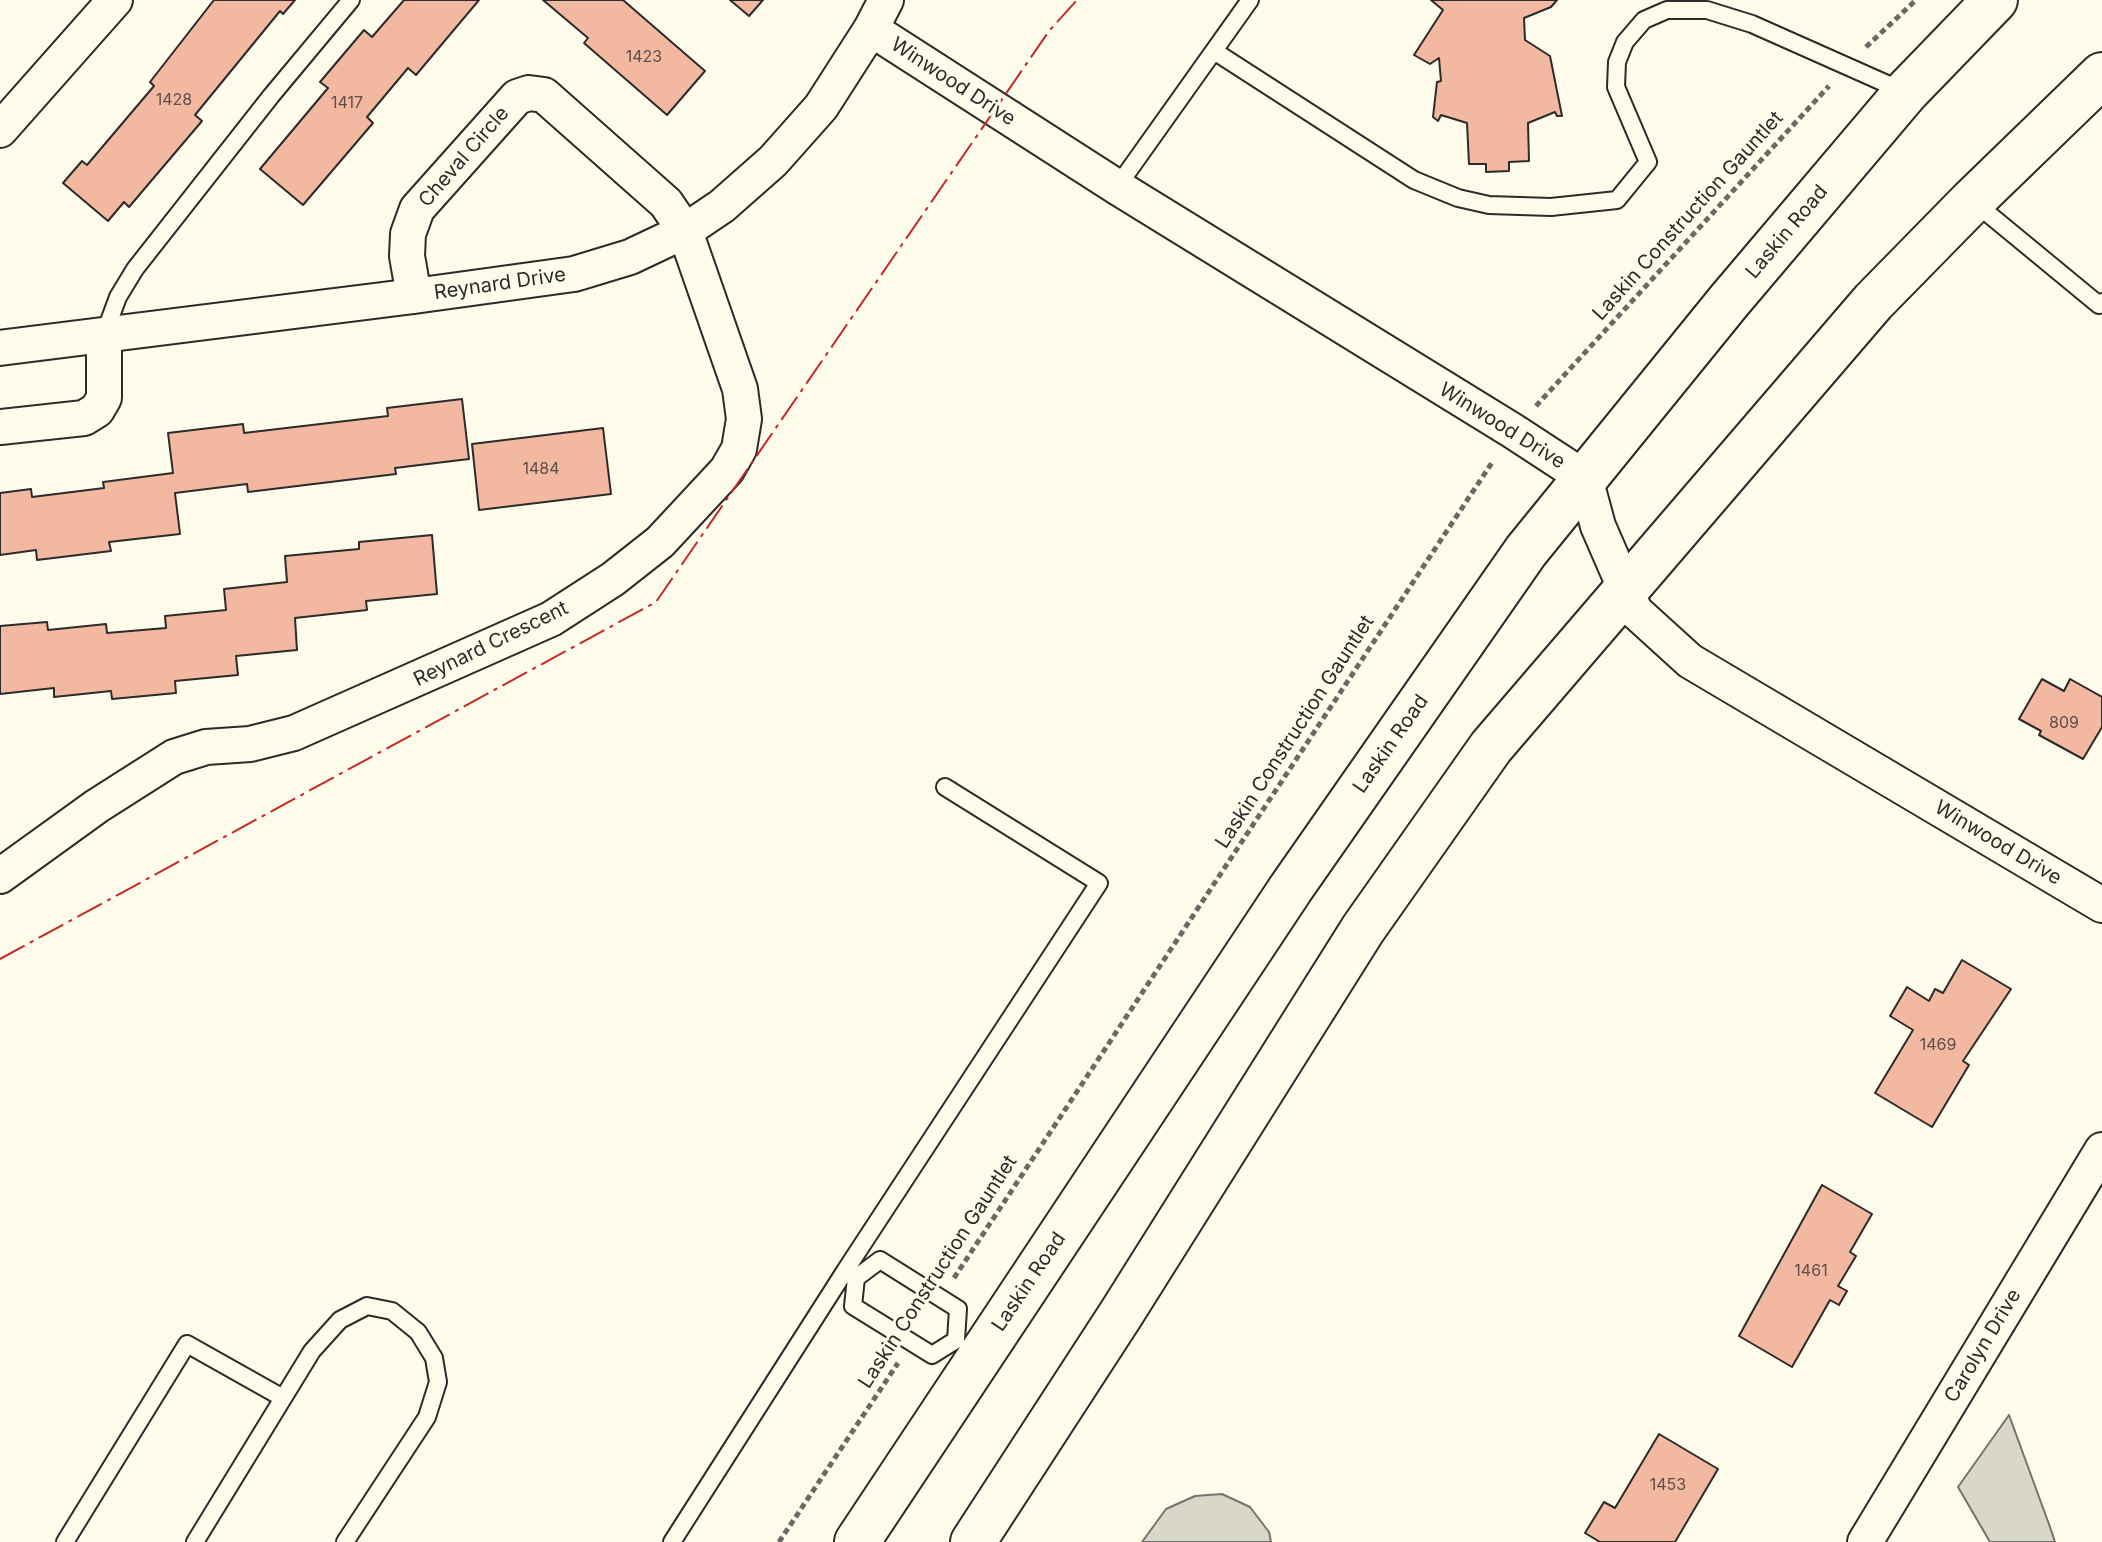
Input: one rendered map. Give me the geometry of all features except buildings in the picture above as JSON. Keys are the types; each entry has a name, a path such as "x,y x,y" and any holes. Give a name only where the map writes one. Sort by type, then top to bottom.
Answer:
{"main road":[{"name":"Laskin Road","path":"857,1542 968,1348 1526,551 1729,301 1906,92 1995,0"},
{"path":"973,1542 1121,1314 1363,929 1491,747 1873,302 2102,75"}],"street":[{"path":"0,130 115,0"},
{"name":"Reynard Drive","path":"0,348 574,274 630,257 685,231 722,206 773,161 821,107 878,15"},
{"name":"Winwood Drive","path":"878,15 1117,187 1585,478 1598,526 1635,611 1690,661 2102,905"},
{"name":"Cheval Circle","path":"414,296 407,256 408,234 417,209 517,97 529,93 544,95 666,203 685,231"},
{"name":"Reynard Crescent","path":"0,876 97,806 174,757 206,747 250,744 294,733 346,712 551,619 613,579 660,542 727,470 739,449 744,419 740,389 685,231"},
{"path":"0,427 84,418 97,410 104,398 104,335"},
{"name":"Carolyn Drive","path":"1865,1542 2102,1150"}],"lane":[{"path":"104,335 118,297 135,269 351,0"},
{"path":"1117,187 1250,0"},
{"path":"1214,51 1414,180 1458,198 1489,205 1551,207 1617,200 1648,162 1616,87 1617,62 1625,42 1644,20 1667,10 1707,10 1752,24 1906,92"},
{"path":"1972,201 2101,305"},
{"path":"672,1542 850,1274 1099,883 945,787"},
{"path":"880,1260 941,1298 958,1309 968,1348 932,1355 853,1306 850,1274 880,1260"},
{"path":"195,1542 312,1351 340,1320 367,1306 392,1311 418,1332 434,1358 438,1382 427,1417 345,1542"},
{"path":"65,1542 187,1344 283,1398"}],"path":[{"name":"Laskin Construction Gauntlet","path":"941,1298 1513,431 1847,66 1916,0"},
{"name":"Laskin Construction Gauntlet","path":"779,1542 911,1342"}],"shaded area":[{"path":"2009,1415 2055,1542 1990,1542 1958,1487"},
{"path":"1222,1494 1250,1507 1269,1532 1271,1542 1142,1542 1166,1509 1195,1496"}],"power":[{"path":"0,959 656,602 1049,31 1077,0"}]}
